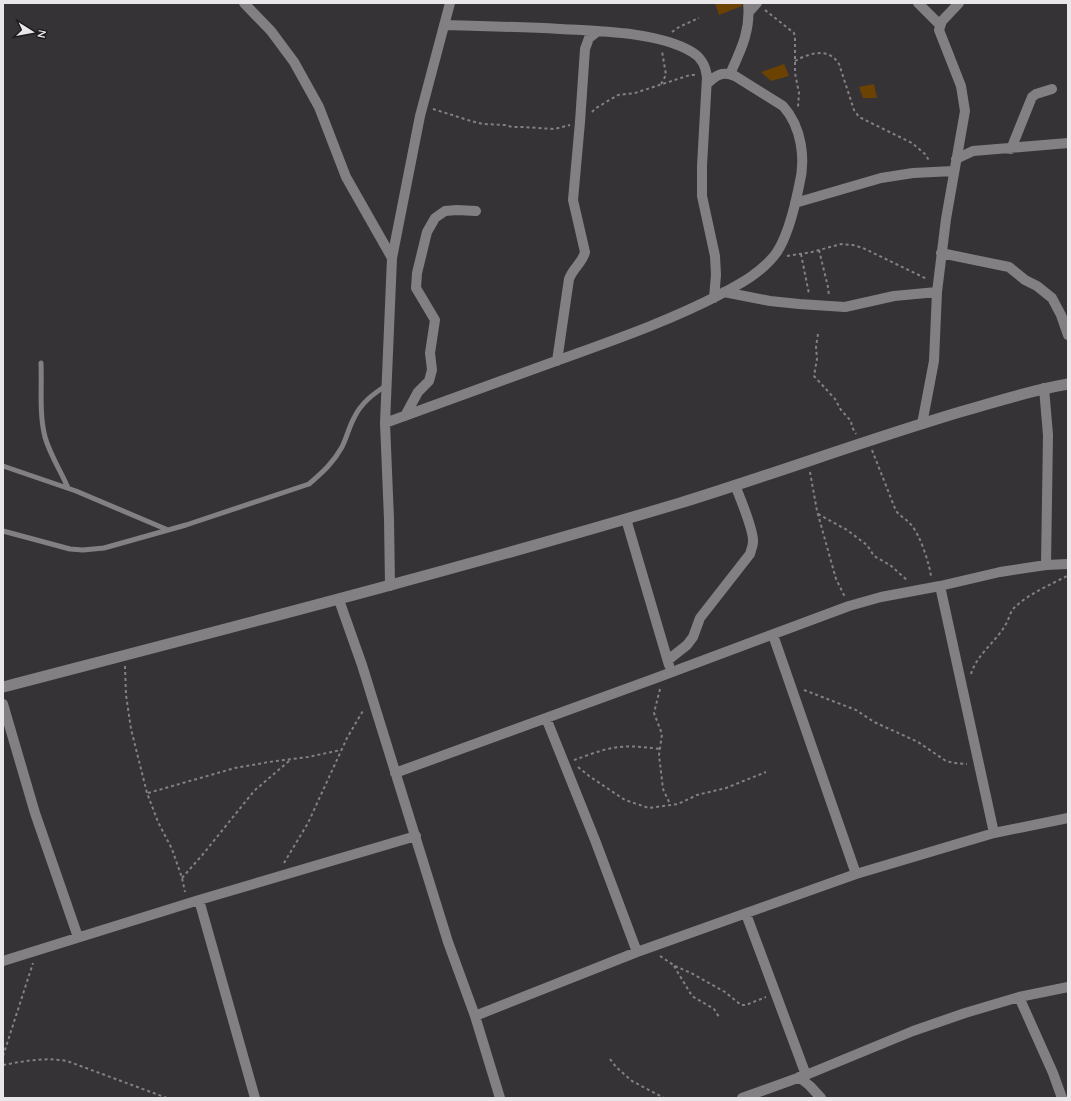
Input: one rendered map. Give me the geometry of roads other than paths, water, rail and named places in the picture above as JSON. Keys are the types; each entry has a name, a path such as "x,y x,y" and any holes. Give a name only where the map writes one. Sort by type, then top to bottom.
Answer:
{"street":[{"path":"244,3 271,31 294,62 319,107 346,177 392,258"},
{"path":"390,586 385,423 392,258 423,106 450,3"},
{"path":"918,3 940,25"},
{"path":"922,424 934,361 937,288 941,253 965,111 961,86 939,33 942,21 959,3"},
{"path":"730,74 748,28 748,8 760,5"},
{"path":"444,25 598,31 649,37 665,41 693,52 705,66 707,80 702,166 702,196 715,256 716,275 714,298"},
{"path":"557,361 569,279 572,270 584,257 585,252 573,200 585,49 589,38 598,31"},
{"path":"385,423 667,320 714,298 751,277 771,258 776,252 788,225 802,177 802,159 797,131 791,116 783,106 730,74 720,74 707,80"},
{"path":"1011,149 1032,97 1052,88"},
{"path":"956,159 973,151 1068,143"},
{"path":"795,203 881,178 954,171"},
{"path":"405,416 418,392 429,381 432,370 430,353 435,320 416,288 417,272 427,232 435,218 445,211 476,211"},
{"path":"941,253 1009,267 1024,280 1038,286 1052,298 1061,315 1068,335"},
{"path":"724,292 770,301 810,305 845,306 937,288"},
{"path":"3,687 339,600 626,519 922,424 1044,388 1068,384"},
{"path":"1044,388 1048,435 1046,565"},
{"path":"668,660 687,645 693,637 700,618 750,554 753,542 752,533 735,485"},
{"path":"626,519 668,660 667,674"},
{"path":"394,773 849,606 881,597 936,587 1000,572 1046,565 1068,564"},
{"path":"936,587 979,763 994,833"},
{"path":"339,600 371,696 394,773 416,836 448,942 475,1016 500,1098"},
{"path":"773,635 856,874"},
{"path":"3,704 35,813 78,937"},
{"path":"546,718 595,840 637,952"},
{"path":"475,1016 650,947 856,874 994,833 1068,818"},
{"path":"3,961 276,876 416,836"},
{"path":"199,900 255,1098"},
{"path":"746,914 776,993 802,1076 821,1098"},
{"path":"742,1098 802,1076 912,1030 1019,997 1068,987"},
{"path":"1019,997 1053,1073 1062,1098"}],"lane":[{"path":"41,363 42,421 45,436 50,452 68,488"},
{"path":"3,531 70,549 83,550 104,548 168,530 309,484 326,471 342,447 354,418 365,402 372,394 387,385"},
{"path":"3,466 68,488 168,530"}]}
